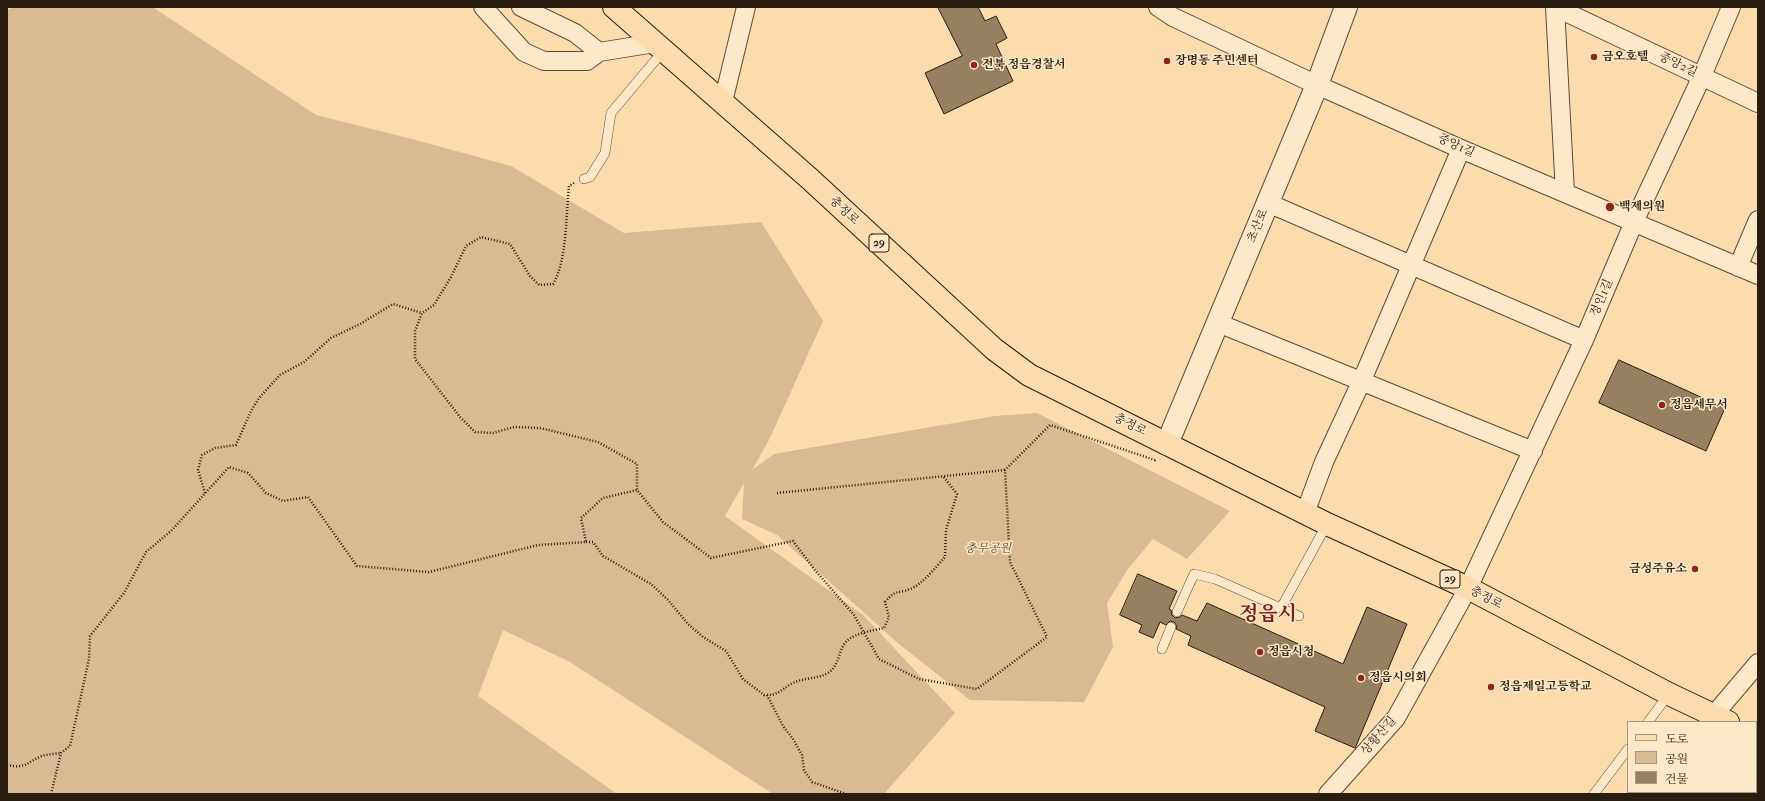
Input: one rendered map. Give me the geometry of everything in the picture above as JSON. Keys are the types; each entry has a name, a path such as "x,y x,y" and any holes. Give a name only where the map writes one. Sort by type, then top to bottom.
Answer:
{"main road":[{"name":"충정로","path":"614,7 810,179 994,349 1029,375 1327,524 1468,588 1669,694 1721,719"}],"street":[{"path":"483,7 524,52 544,62 587,60 599,52 660,47"},
{"path":"521,7 575,33 599,52"},
{"path":"723,102 746,7"},
{"name":"중앙1길","path":"1158,7 1173,17 1317,85 1461,149 1758,275"},
{"name":"초산로","path":"1168,444 1317,85 1346,7"},
{"path":"1555,7 1565,192"},
{"name":"중앙2길","path":"1555,7 1758,103"},
{"name":"정인1길","path":"1468,588 1584,340 1634,222 1702,76 1731,7"},
{"path":"1305,513 1324,462 1412,266 1461,149"},
{"path":"1268,203 1584,340"},
{"path":"1738,267 1758,220"},
{"path":"1218,323 1362,380 1533,451"},
{"name":"상황산길","path":"1328,794 1396,718 1468,588"},
{"path":"1721,719 1758,662"}],"lane":[{"path":"584,179 590,177 605,153 611,113 660,47"},
{"path":"1281,608 1327,524"},
{"path":"1177,612 1194,574 1215,579 1299,616"},
{"path":"1162,649 1171,627"},
{"path":"1649,721 1669,694"},
{"path":"1594,794 1627,750"}],"path":[{"path":"584,179 569,186 562,256 558,276 552,284 539,285 530,276 510,244 481,237 466,246 451,277 434,305 422,313 415,331 415,360 460,417 475,432 493,433 514,427 540,428 598,442 637,464 637,490 663,522 711,558 793,541 814,569 854,615 879,659 919,679 977,689 1047,637 1010,562 1005,470"},
{"path":"205,493 198,470 202,455 215,448 236,445 251,411 259,398 280,375 304,362 331,338 360,324 393,304 422,313"},
{"path":"777,493 1005,470 1050,425 1155,460 1168,444"},
{"path":"7,765 17,767 30,764 42,756 61,753 70,746 89,659 90,636 124,593 146,552 171,531 229,467 248,473 266,494 283,501 308,497 357,566 430,572 538,544 594,542 603,556 651,584 668,600 688,624 703,637 726,651 743,680 764,695 782,692 792,684 827,674 838,662 844,645 859,633 884,628 889,617 885,602 894,592 910,589 929,574 945,557 946,530 957,494 943,476"},
{"path":"583,542 586,542 581,518 603,498 637,490"},
{"path":"767,695 783,726 793,739 802,755 804,770 812,782 846,794"},
{"path":"51,794 61,753"}],"green space":[{"name":"충무공원","path":"15,7 154,8 316,115 511,166 624,233 761,222 823,321 769,440 752,470 774,454 995,416 1037,413 1230,511 1187,559 1153,539 1128,569 1107,603 1113,647 1084,702 970,700 899,644 777,535 742,519 744,483 725,516 863,615 955,713 884,794 773,794 570,662 503,630 478,696 617,794 7,794 7,10"},
{"path":"1720,793 1721,794 1665,794"}],"building":[{"name":"전북 정읍경찰서","path":"938,7 978,7 985,21 996,16 1007,38 996,44 1013,81 944,114 925,73 962,56"},
{"name":"정읍세무서","path":"1619,360 1725,408 1706,451 1599,403"},
{"path":"1138,574 1177,591 1169,609 1175,618 1182,615 1197,621 1207,603 1343,664 1367,607 1407,624 1355,748 1315,731 1325,707 1188,645 1191,636 1176,629 1177,626 1174,622 1170,621 1166,625 1160,622 1153,638 1139,632 1142,625 1120,615"}],"place":[{"name":"금오호텔","path":"1594,57"},
{"name":"장명동 주민센터","path":"1167,61"},
{"name":"전북 정읍경찰서","path":"974,65"},
{"name":"백제의원","path":"1610,207"},
{"name":"정읍세무서","path":"1662,405"},
{"name":"금성주유소","path":"1695,569"},
{"name":"정읍시청","path":"1260,652"},
{"name":"정읍시의회","path":"1361,678"},
{"name":"정읍제일고등학교","path":"1491,687"}],"district":[{"name":"정읍시","path":"1268,615"}]}
